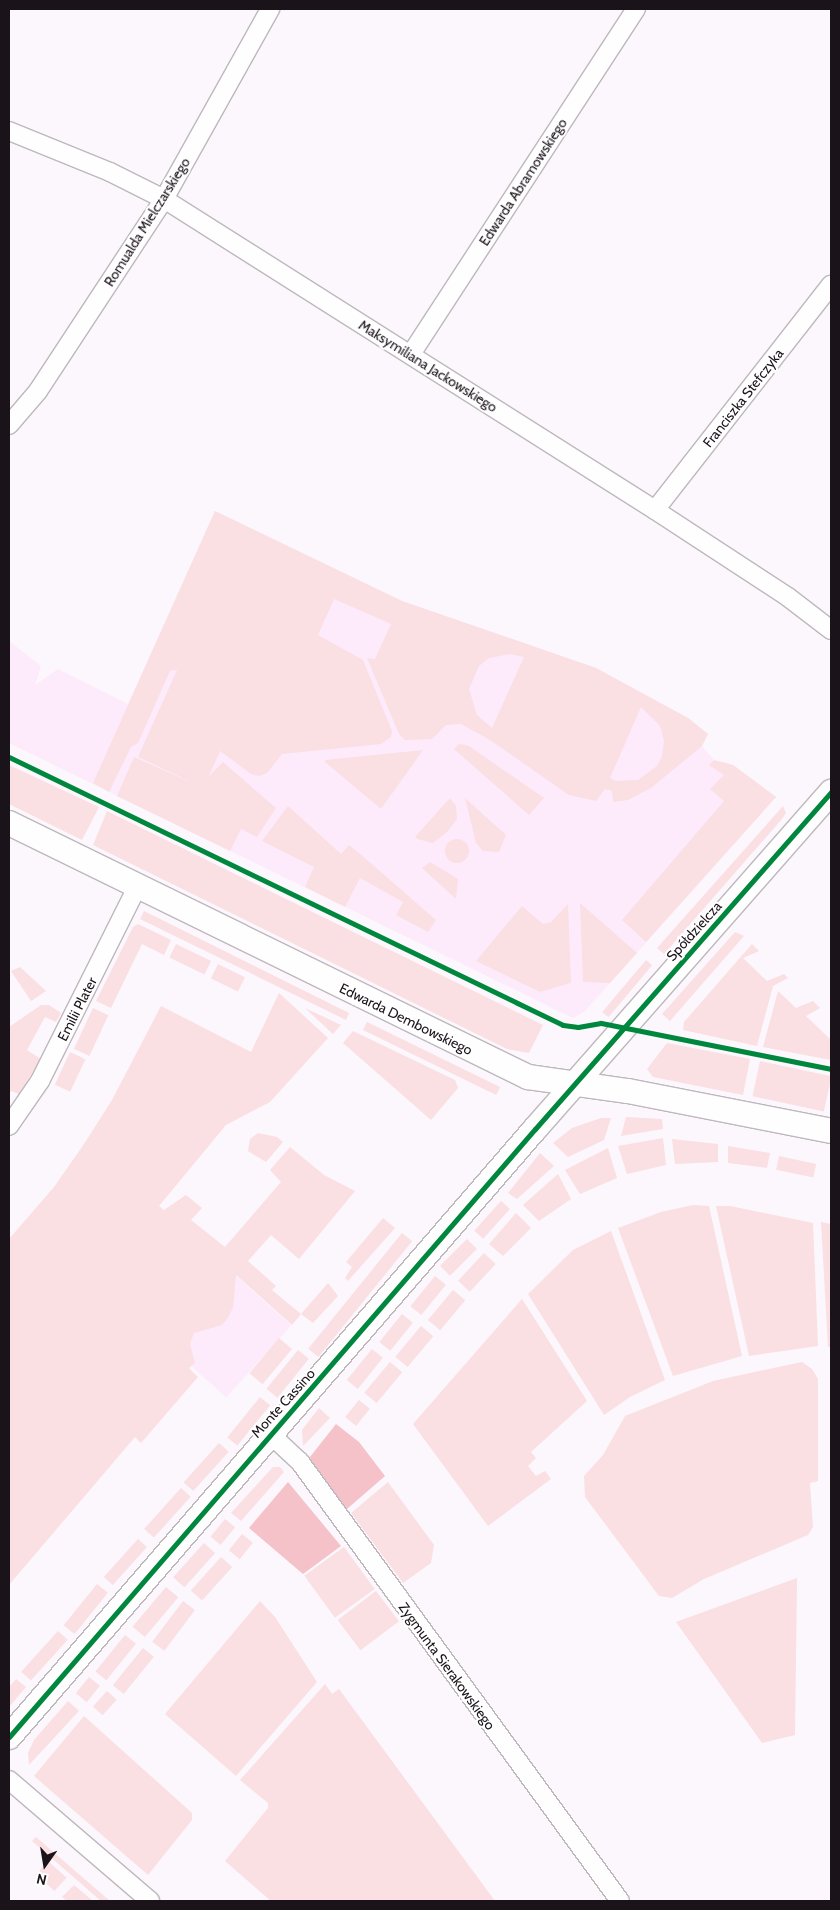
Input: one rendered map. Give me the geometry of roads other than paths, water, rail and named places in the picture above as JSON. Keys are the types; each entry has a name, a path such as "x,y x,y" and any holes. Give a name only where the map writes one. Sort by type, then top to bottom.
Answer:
{"street":[{"name":"Romualda Mielczarskiego","path":"9,425 38,391 164,199 270,9"},
{"name":"Edwarda Abramowskiego","path":"411,354 636,9"},
{"name":"Maksymiliana Jackowskiego","path":"9,131 110,172 164,199 654,510 788,597 831,630"},
{"name":"Franciszka Stefczyka","path":"654,510 831,285"},
{"name":"Spółdzielcza","path":"575,1085 831,792"},
{"name":"Edwarda Dembowskiego","path":"9,823 528,1077 628,1091 831,1131"},
{"name":"Emilii Plater","path":"9,1126 40,1081 137,887"},
{"name":"Monte Cassino","path":"9,1737 270,1434 575,1085"},
{"name":"Zygmunta Sierakowskiego","path":"270,1434 300,1462 620,1901"},
{"path":"9,1780 150,1901"}]}
